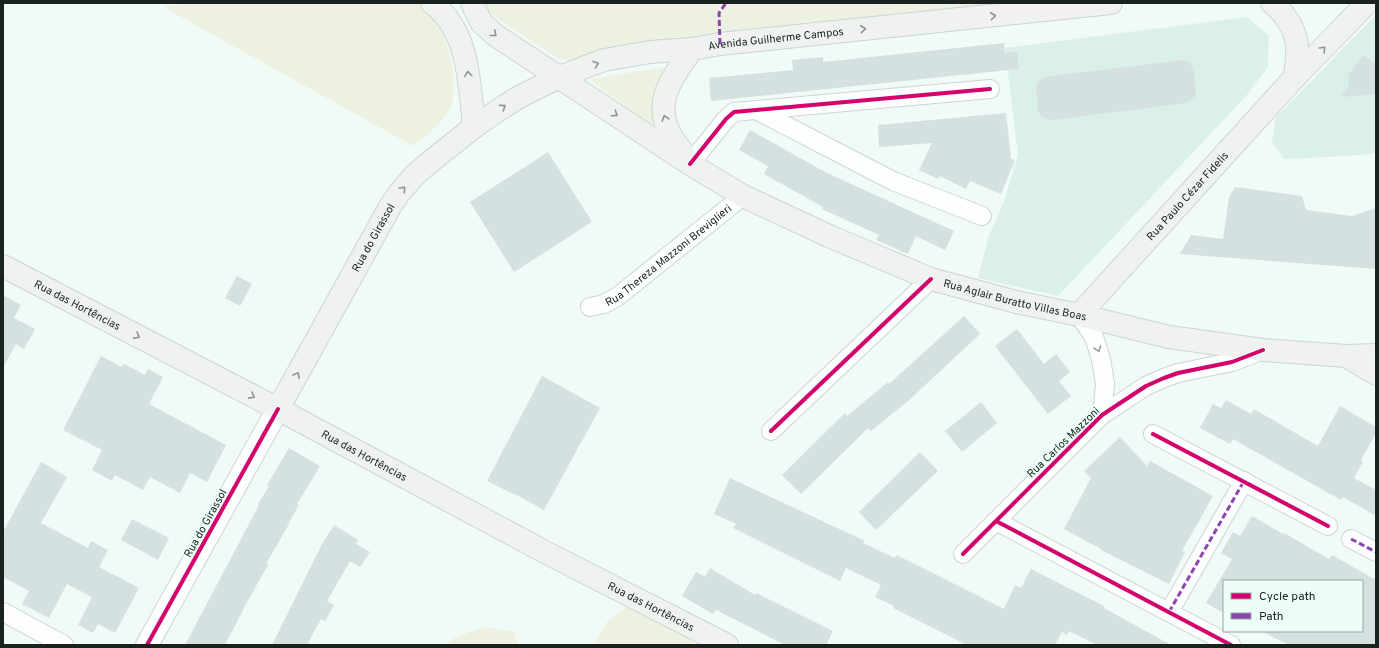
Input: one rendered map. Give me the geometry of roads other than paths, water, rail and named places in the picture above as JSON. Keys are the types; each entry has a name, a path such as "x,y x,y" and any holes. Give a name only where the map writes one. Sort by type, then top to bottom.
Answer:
{"main road":[{"path":"432,3 452,24 460,40 468,69 474,127"},
{"path":"472,3 481,22 495,35 559,77"},
{"name":"Avenida Guilherme Campos","path":"559,77 604,60 650,52 692,49 720,44 1112,3"},
{"path":"1272,3 1291,24 1297,46 1295,77"},
{"name":"Rua Paulo Cézar Fidelis","path":"1079,315 1295,77 1367,3"},
{"path":"690,164 668,130 663,112 664,96 672,78 692,49"},
{"name":"Rua do Girassol","path":"278,409 391,204 400,192 415,175 474,127 519,97 559,77"},
{"name":"Rua Aglair Buratto Villas Boas","path":"559,77 690,164 743,196 831,237 931,280 1016,302 1079,315 1169,337 1263,350 1346,356 1376,355"},
{"name":"Rua das Hortências","path":"3,266 278,409 545,552 726,645"},
{"path":"1346,356 1376,374"}],"street":[{"path":"690,164 726,119 734,112 990,89"},
{"path":"756,110 893,181 982,216"},
{"name":"Rua Thereza Mazzoni Breviglieri","path":"590,307 604,304 617,296 743,196"},
{"path":"771,431 931,280"},
{"name":"Rua Carlos Mazzoni","path":"1079,315 1094,337 1102,360 1105,384 1102,415"},
{"name":"Rua Carlos Mazzoni","path":"963,554 1102,415 1146,386 1164,378 1178,373 1232,362 1263,350"},
{"name":"Rua do Girassol","path":"147,645 278,409"},
{"path":"1153,434 1328,526"},
{"path":"1169,612 1244,481"},
{"path":"996,521 1231,645"},
{"path":"1351,539 1376,552"},
{"path":"3,612 64,645"}]}
